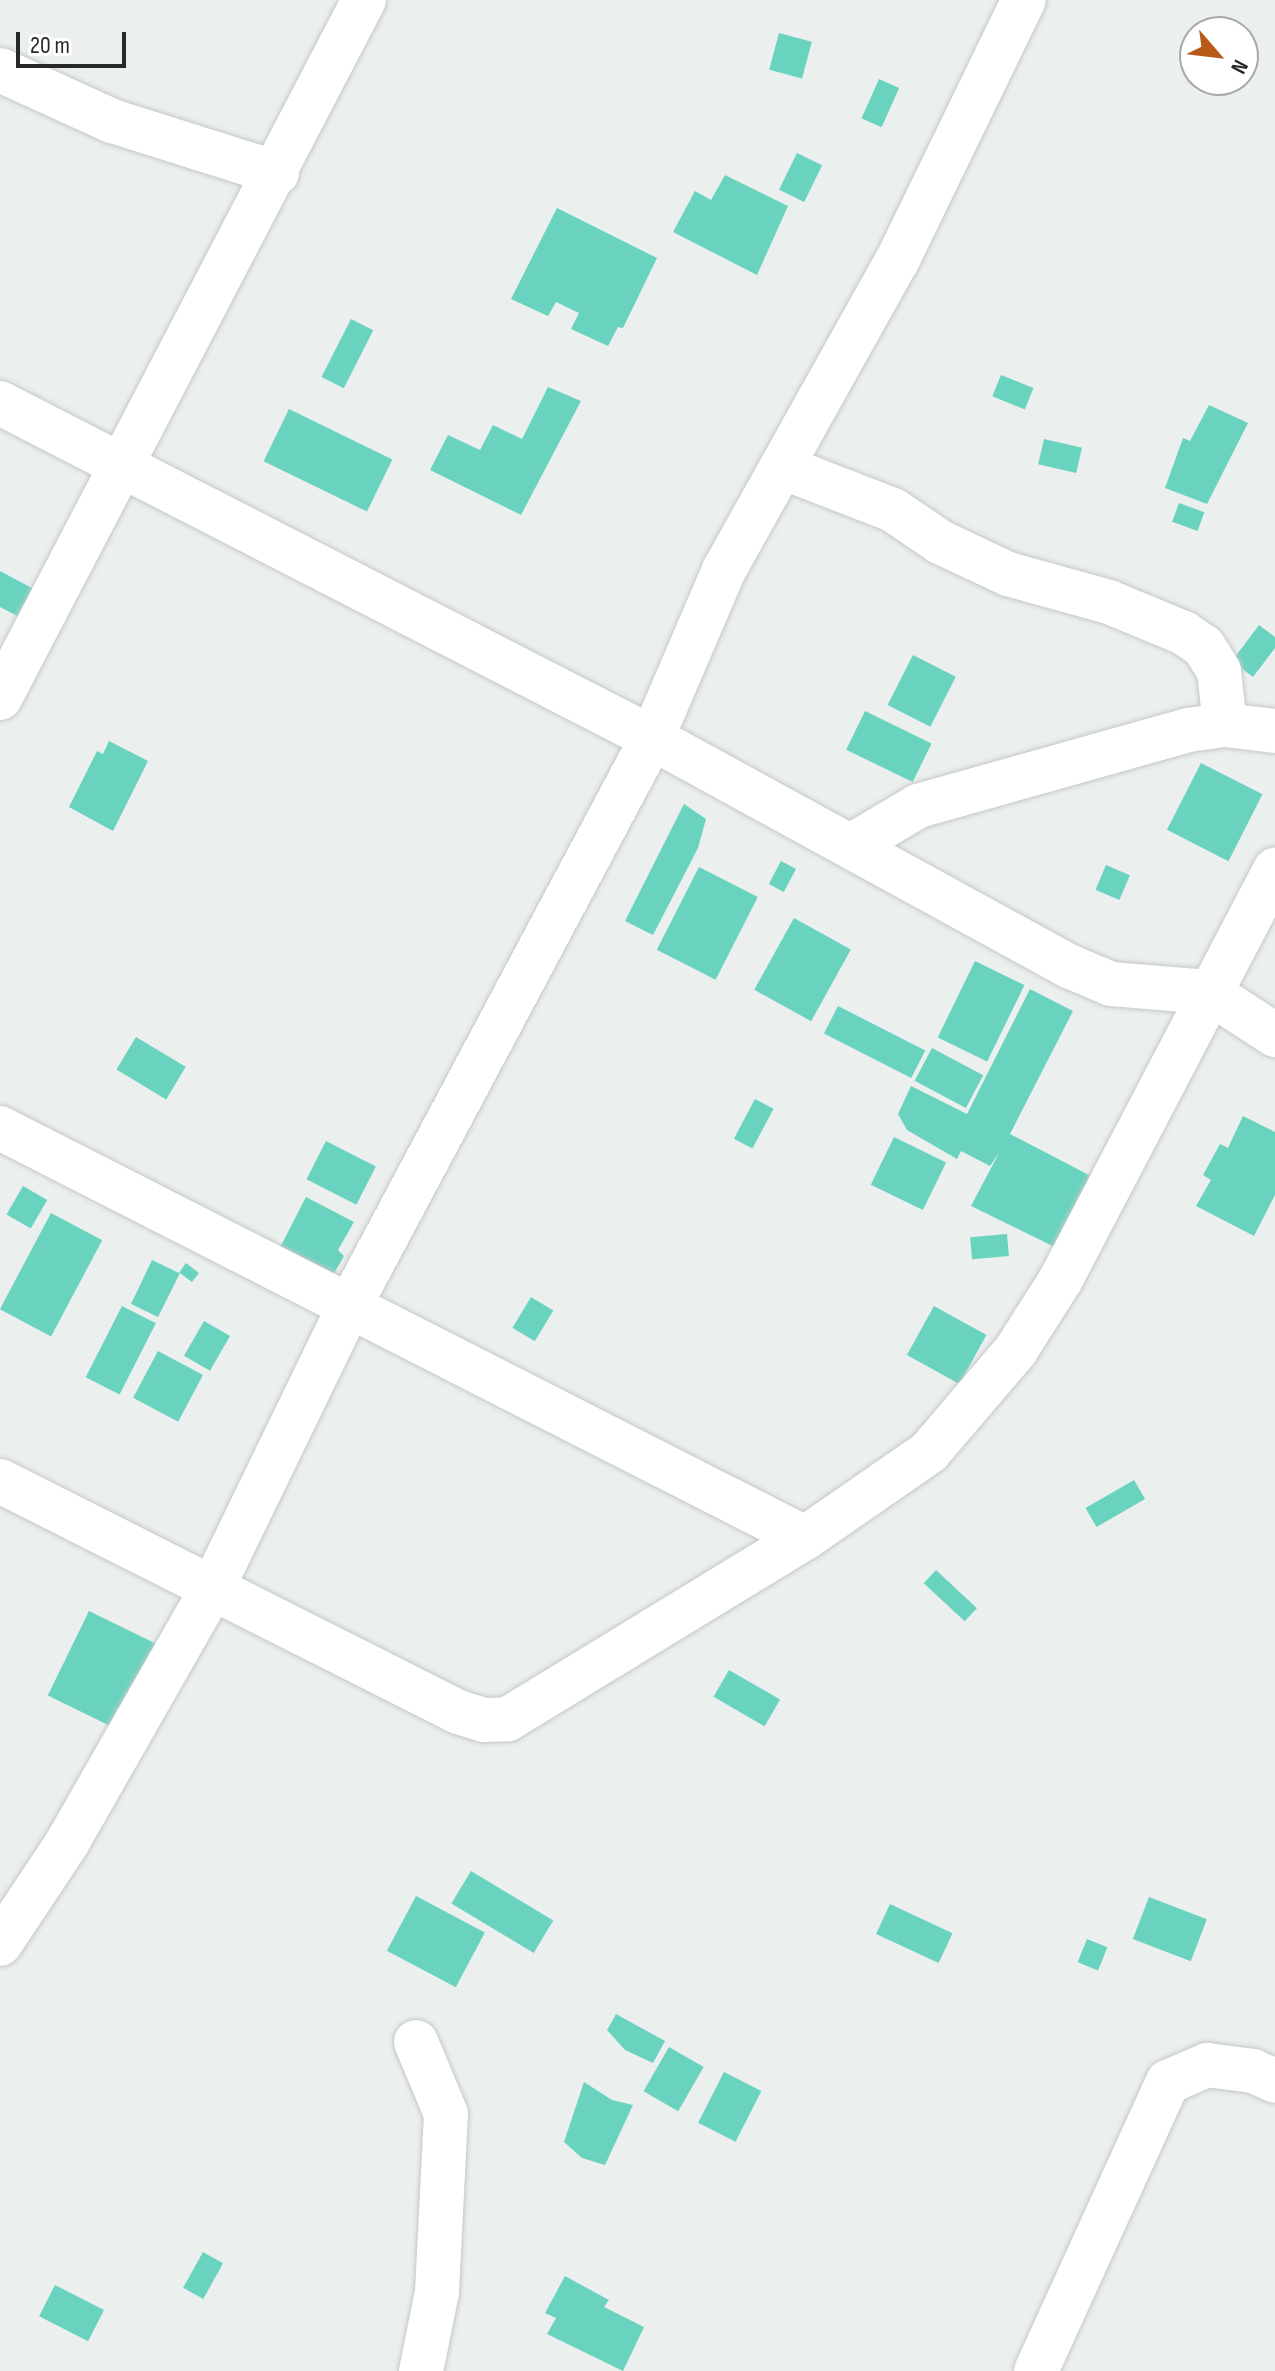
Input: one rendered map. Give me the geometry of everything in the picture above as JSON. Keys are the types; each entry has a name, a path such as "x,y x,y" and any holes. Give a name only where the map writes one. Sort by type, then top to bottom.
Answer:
{"street":[{"path":"0,698 277,173 364,0"},
{"path":"0,1944 67,1843 211,1591 349,1307 652,738 724,570 897,261 1024,0"},
{"path":"0,70 112,121 277,173"},
{"path":"0,403 652,738 1111,984 1209,992 1275,1035"},
{"path":"782,467 882,505 940,542 1008,574 1109,602 1184,633 1204,647 1219,671 1225,725"},
{"path":"851,846 918,806 1188,730 1225,725 1275,731"},
{"path":"0,1481 211,1591 458,1712 484,1720 508,1719 805,1538 929,1452 1016,1350 1061,1279 1275,869"},
{"path":"0,1128 805,1538"},
{"path":"416,2042 446,2114 437,2292 421,2371"},
{"path":"1036,2371 1168,2082 1207,2065 1253,2071 1275,2081"}],"building":[{"path":"779,33 812,42 802,79 769,70"},
{"path":"879,79 899,88 882,127 862,118"},
{"path":"797,153 822,165 804,202 779,190"},
{"path":"725,175 788,206 757,275 673,232 695,191 711,200"},
{"path":"557,208 657,258 623,328 618,327 608,346 571,329 579,313 556,302 548,316 511,299"},
{"path":"351,319 373,330 344,388 321,377"},
{"path":"1001,375 1033,388 1025,409 992,396"},
{"path":"548,387 581,401 521,515 430,470 448,435 480,450 493,425 522,439"},
{"path":"1209,405 1248,423 1207,504 1165,488 1183,438 1190,441"},
{"path":"289,409 392,459 367,512 264,461"},
{"path":"1044,439 1082,448 1076,473 1038,464"},
{"path":"1179,503 1204,512 1198,531 1172,522"},
{"path":"0,571 43,594 29,622 0,607"},
{"path":"1259,625 1275,637 1275,648 1253,677 1232,661"},
{"path":"913,655 956,677 930,727 888,705"},
{"path":"865,711 932,743 913,782 846,750"},
{"path":"109,741 148,761 113,831 69,807 97,751 103,754"},
{"path":"1201,763 1262,794 1228,861 1167,830"},
{"path":"684,804 706,819 698,848 653,935 625,921"},
{"path":"781,861 796,869 784,892 769,884"},
{"path":"1106,865 1130,875 1119,900 1095,890"},
{"path":"699,867 758,897 716,980 657,950"},
{"path":"794,918 851,950 811,1021 754,990"},
{"path":"975,961 1024,985 987,1062 938,1037"},
{"path":"1030,989 1073,1011 1010,1134 1108,1185 1071,1255 971,1206 999,1153 990,1166 961,1151 957,1159 907,1130 898,1114 911,1086 967,1114"},
{"path":"838,1006 925,1050 911,1078 824,1034"},
{"path":"136,1037 186,1067 166,1099 116,1070"},
{"path":"932,1048 983,1075 966,1108 915,1081"},
{"path":"755,1099 774,1109 752,1149 734,1139"},
{"path":"1243,1116 1275,1132 1275,1195 1254,1236 1196,1206 1211,1180 1203,1175 1220,1144 1228,1148"},
{"path":"894,1137 946,1162 923,1210 871,1185"},
{"path":"326,1141 376,1166 356,1205 306,1179"},
{"path":"23,1186 47,1200 31,1229 6,1215"},
{"path":"306,1197 354,1222 338,1250 344,1256 325,1289 273,1261"},
{"path":"51,1213 102,1240 51,1336 0,1309"},
{"path":"1007,1234 1009,1256 972,1259 970,1237"},
{"path":"152,1260 179,1273 186,1263 199,1273 192,1282 180,1273 158,1317 131,1304"},
{"path":"531,1297 553,1310 535,1341 512,1328"},
{"path":"122,1306 156,1323 120,1395 86,1377"},
{"path":"934,1306 986,1335 959,1384 907,1355"},
{"path":"204,1321 230,1336 210,1371 184,1356"},
{"path":"158,1351 203,1375 178,1422 133,1398"},
{"path":"1134,1480 1145,1499 1097,1527 1086,1508"},
{"path":"936,1570 977,1608 965,1621 924,1583"},
{"path":"89,1611 177,1654 136,1738 48,1695"},
{"path":"729,1670 780,1700 765,1726 714,1697"},
{"path":"471,1871 553,1920 534,1953 451,1904"},
{"path":"416,1896 485,1933 456,1987 387,1951"},
{"path":"1149,1897 1207,1919 1191,1961 1133,1939"},
{"path":"890,1904 953,1933 939,1963 876,1934"},
{"path":"1087,1939 1107,1947 1098,1970 1078,1962"},
{"path":"616,2014 665,2041 653,2063 625,2050 607,2030"},
{"path":"669,2047 704,2067 678,2111 644,2091"},
{"path":"724,2072 761,2091 736,2142 698,2123"},
{"path":"584,2082 612,2100 633,2105 605,2165 582,2158 564,2142"},
{"path":"203,2252 223,2263 203,2299 183,2288"},
{"path":"565,2276 609,2300 604,2307 644,2327 623,2371 547,2334 556,2318 545,2313"},
{"path":"55,2285 104,2310 88,2341 39,2316"}]}
